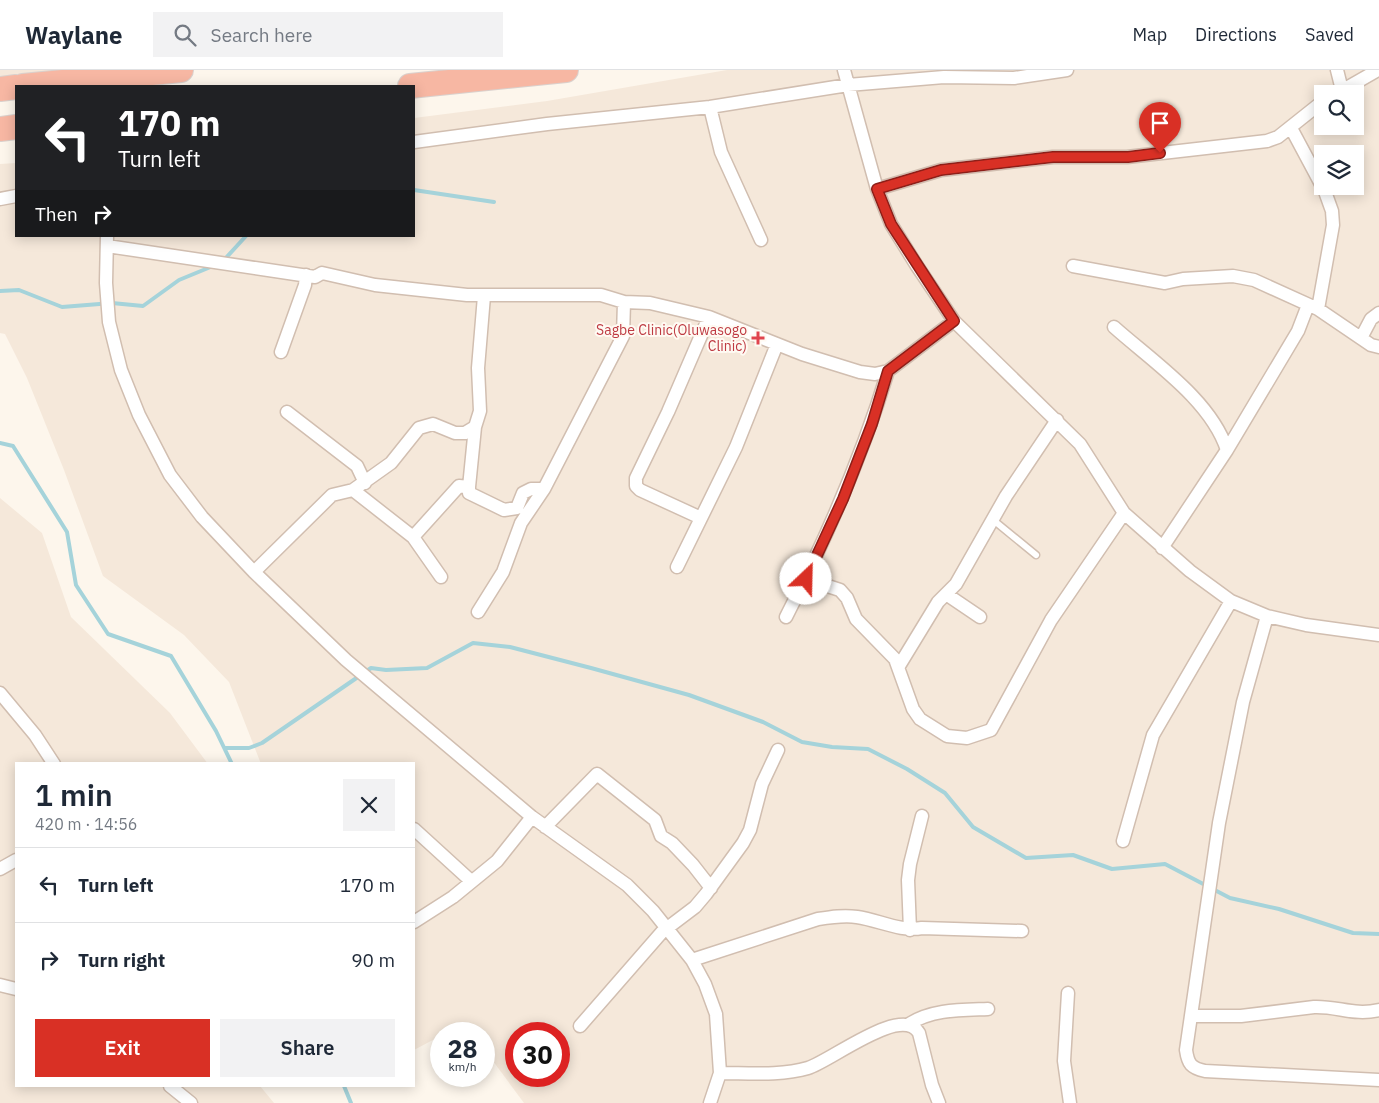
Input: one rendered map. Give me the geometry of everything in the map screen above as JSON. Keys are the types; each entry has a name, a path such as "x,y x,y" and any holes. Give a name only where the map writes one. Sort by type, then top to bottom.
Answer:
{"highway":[{"path":"33,85 181,70"},
{"path":"415,85 566,70"},
{"path":"0,89 15,87"},
{"path":"0,129 15,127"}],"street":[{"path":"844,70 877,189 891,224 954,321 1080,444 1124,513 1162,548 1231,601 1266,616 1306,625 1379,635"},
{"path":"415,142 547,124 710,107 848,86 944,76 973,79 1014,78 1067,70"},
{"path":"1336,70 1338,85"},
{"path":"1351,85 1378,70"},
{"path":"710,107 720,152 761,240"},
{"path":"877,189 941,170 1067,156 1128,157 1267,141 1278,137 1292,128 1314,107"},
{"path":"1292,128 1314,169"},
{"path":"1162,548 1227,450 1313,307 1333,225 1332,212 1326,195"},
{"path":"0,199 15,196"},
{"path":"710,1103 720,1073 716,1014 705,984 692,960 666,930 653,911 627,886 532,818 346,660 254,572 202,517 170,474 139,415 121,370 109,322 106,283 107,241 316,277 322,272 375,285 484,296 602,296 624,302 650,303 709,317 776,344 860,372 875,374 888,371 954,321"},
{"path":"1073,266 1165,284 1183,279 1233,276 1254,280 1313,307 1360,338 1379,347"},
{"path":"281,352 305,284 306,275"},
{"path":"484,296 478,368 480,411 475,427 469,492 504,510 517,508 523,493 544,489"},
{"path":"478,612 503,572 521,523 544,489 624,336 624,302"},
{"path":"1360,338 1372,319 1379,313"},
{"path":"701,518 640,490 636,486 636,478 668,412 709,317"},
{"path":"1114,327 1193,397 1215,423 1222,434 1227,450"},
{"path":"677,567 736,447 776,344"},
{"path":"786,617 843,499 872,424 888,371"},
{"path":"287,412 357,466 365,483"},
{"path":"899,666 938,602 956,584 992,519 1057,420"},
{"path":"254,572 332,495 353,490 391,463 419,428 426,424 433,424 455,432 465,433 475,427"},
{"path":"413,536 459,486 469,487"},
{"path":"353,490 413,536 441,577"},
{"path":"806,579 840,590 847,598 856,619 899,666 913,709 920,719 947,736 967,738 991,730 1051,620 1124,513"},
{"path":"946,594 980,617"},
{"path":"1123,841 1153,735 1231,601"},
{"path":"1266,616 1243,702 1218,823 1186,1050 1188,1062 1194,1069 1379,1080"},
{"path":"0,693 35,735 53,762"},
{"path":"580,1026 666,930 694,907 710,888 750,830 762,784 778,750"},
{"path":"544,827 597,774 655,820 661,836 672,843 693,865 710,888"},
{"path":"910,930 908,880 922,816"},
{"path":"415,921 454,897 497,860 532,818"},
{"path":"415,830 471,881"},
{"path":"0,869 15,861"},
{"path":"692,960 818,919 840,916 858,917 910,930 922,928 1022,931"},
{"path":"0,984 15,989"},
{"path":"1068,993 1064,1061 1070,1103"},
{"path":"1192,1016 1235,1016 1314,1007 1325,1007 1354,1013 1379,1010"},
{"path":"720,1073 756,1074 808,1068 864,1037 881,1030 909,1024 923,1015 947,1011 988,1009"},
{"path":"909,1024 915,1027 919,1033 932,1085 939,1103"},
{"path":"171,1087 191,1103"}],"lane":[{"path":"992,519 1036,555"}],"shaded area":[{"path":"0,70 154,70 15,85 0,87"},
{"path":"727,70 1379,70 1379,1103 524,1103 512,1087 570,1087 570,1022 505,1022 505,1077 495,1064 495,1022 430,1022 430,1041 415,1049 415,762 260,762 229,682 184,635 103,576 64,470 27,378 5,334 0,333 0,164 15,163 15,237 415,237 415,118 547,101"},
{"path":"0,498 42,533 71,617 170,713 207,762 15,762 15,1087 261,1087 274,1103 0,1103"}],"waterway":[{"path":"415,190 494,202"},
{"path":"224,260 245,237"},
{"path":"0,291 19,290 62,307 112,303 143,306 179,280 213,266"},
{"path":"0,443 13,446 67,532 76,585 108,634 171,656 216,731 231,762"},
{"path":"225,748 249,748 262,743 371,668 386,670 427,668 473,643 510,647 689,695 763,722 802,742 832,747 868,749 907,769 945,793 973,827 1026,858 1073,855 1112,869 1165,864 1230,898 1279,909 1353,933 1379,934"},
{"path":"344,1087 351,1103"}],"place":[{"name":"Sagbe Clinic(Oluwasogo Clinic)","path":"758,338"}],"route":[{"path":"806,579 824,536 843,499 872,424 888,371 954,321 891,224 877,189 941,170 1053,157 1128,157 1160,153"}]}
